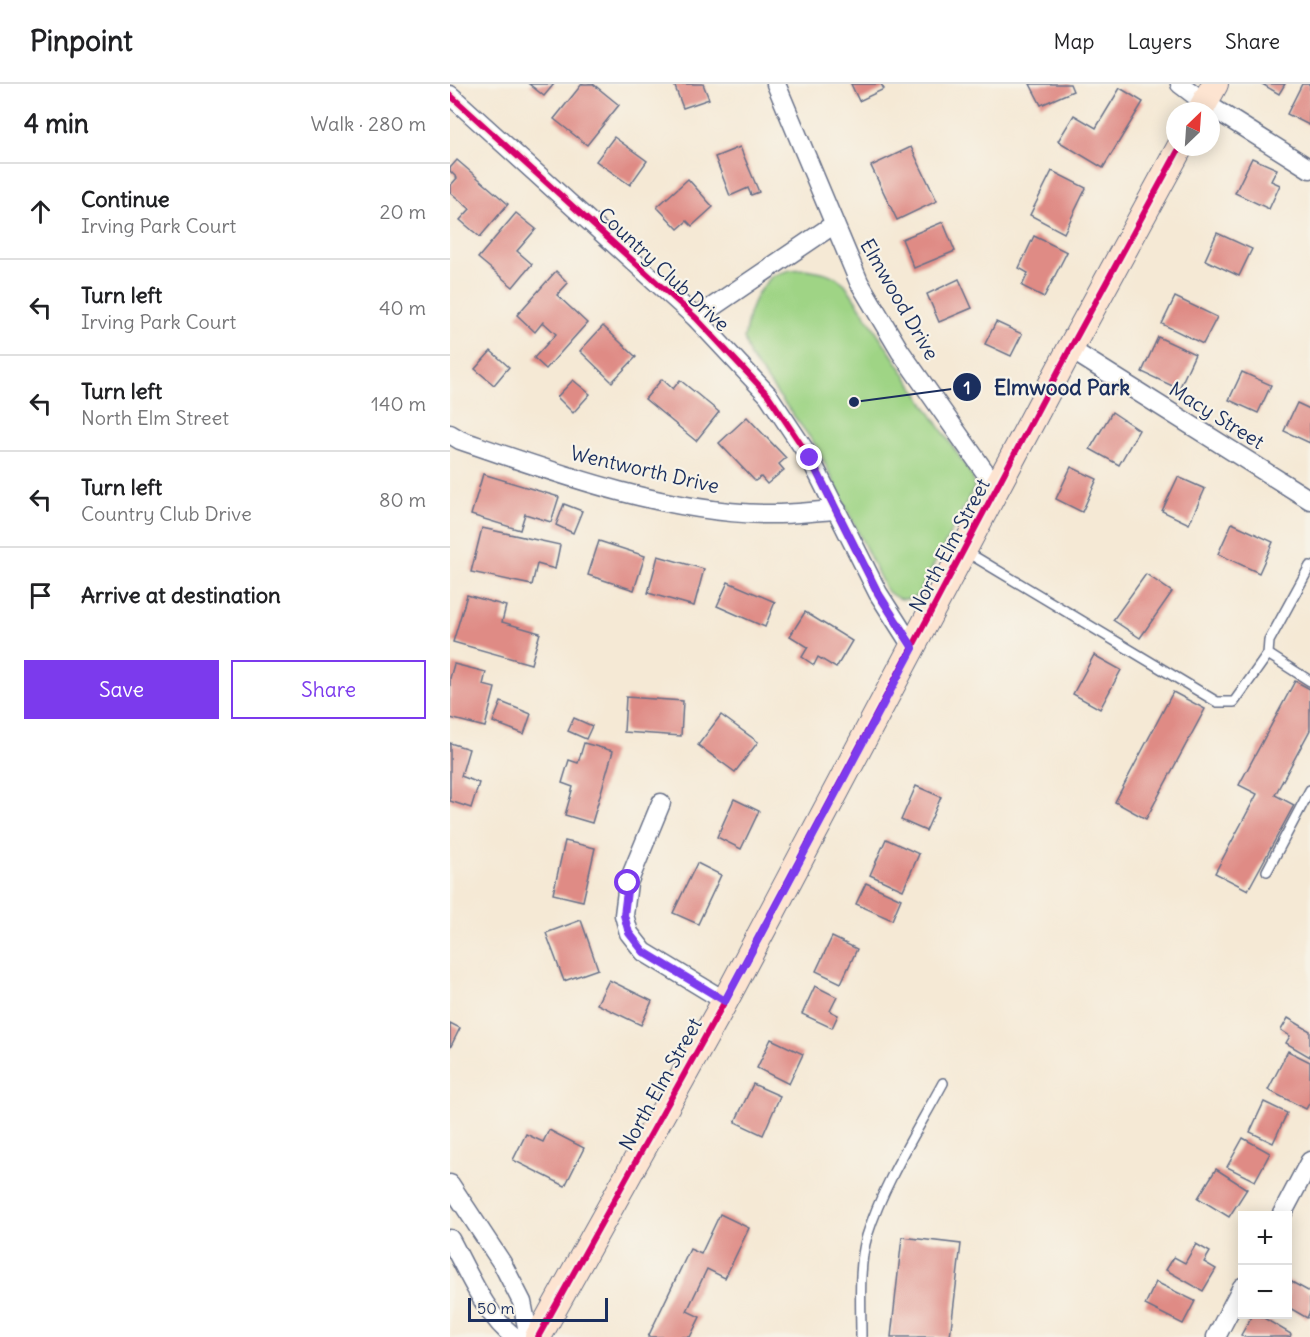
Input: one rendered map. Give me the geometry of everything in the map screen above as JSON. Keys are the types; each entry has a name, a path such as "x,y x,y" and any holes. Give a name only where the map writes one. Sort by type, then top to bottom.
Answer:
{"main road":[{"name":"North Elm Street","path":"538,1337 725,1001 998,489 1070,349 1175,156"}],"street":[{"name":"Elmwood Drive","path":"776,84 859,282 900,351 998,489"},
{"path":"1180,84 1207,99 1310,169"},
{"name":"Country Club Drive","path":"450,95 696,318 768,395 810,458 878,593 913,648"},
{"path":"696,318 834,225"},
{"name":"Macy Street","path":"1070,349 1310,501"},
{"name":"Wentworth Drive","path":"450,434 460,440 584,482 688,506 765,514 837,510"},
{"path":"661,803 628,883 624,915 629,933 644,952 725,1001"},
{"path":"1283,1211 1310,1161"},
{"path":"450,1184 502,1263 522,1302 529,1337"},
{"path":"450,1239 492,1315 504,1330 514,1337"},
{"path":"1216,1337 1238,1295"}],"lane":[{"path":"965,551 1217,702 1234,702 1268,654 1269,640 1310,566"},
{"path":"1268,654 1310,681"},
{"path":"1267,871 1310,790"},
{"path":"861,1337 861,1280 867,1238 886,1189 943,1083"}],"green space":[{"path":"805,269 826,273 845,284 973,477 974,488 918,595 913,597 901,599 886,590 817,447 750,357 744,339 749,314 757,294 772,276 790,270"}],"building":[{"path":"529,84 554,84 544,96"},
{"path":"582,84 593,84 619,105 587,145 554,119"},
{"path":"674,84 703,84 709,99 683,108"},
{"path":"851,84 881,84 884,89 859,101"},
{"path":"1030,84 1070,84 1073,91 1041,105"},
{"path":"1262,84 1285,84 1279,94"},
{"path":"1302,84 1310,84 1309,125 1287,114"},
{"path":"1120,88 1143,102 1103,168 1058,141 1074,115 1096,128"},
{"path":"614,137 647,161 630,185 596,161"},
{"path":"740,147 759,192 751,195 748,188 730,196 715,157"},
{"path":"911,147 937,201 897,220 871,166"},
{"path":"1252,158 1277,169 1271,181 1280,185 1269,209 1235,193"},
{"path":"457,160 508,204 480,237 460,220 470,209 450,192 450,186 457,178 450,168"},
{"path":"1052,171 1086,188 1064,233 1030,215"},
{"path":"688,179 713,207 692,226 687,221 678,229 657,207"},
{"path":"516,213 536,229 517,251 532,264 513,287 478,258"},
{"path":"943,222 955,251 914,268 902,239"},
{"path":"1217,233 1252,249 1239,276 1205,260"},
{"path":"1034,236 1067,252 1044,297 1022,286 1028,273 1019,268"},
{"path":"556,271 568,283 557,295 587,323 546,369 534,358 556,334 543,322 535,332 517,315"},
{"path":"959,279 972,308 939,322 927,294"},
{"path":"1175,297 1217,317 1203,344 1162,324"},
{"path":"996,322 1022,334 1011,356 985,344"},
{"path":"603,326 636,357 612,382 580,351"},
{"path":"1158,337 1195,354 1179,389 1142,372"},
{"path":"491,351 509,367 494,385 475,369"},
{"path":"1242,372 1271,385 1258,413 1229,400"},
{"path":"662,379 673,389 680,380 719,412 696,441 645,399"},
{"path":"573,380 590,394 573,413 557,397"},
{"path":"1297,403 1310,409 1310,443 1284,431"},
{"path":"1112,412 1139,430 1119,465 1090,449"},
{"path":"747,417 786,458 779,464 784,470 767,484 761,477 755,481 719,443"},
{"path":"1071,467 1097,479 1082,512 1056,499"},
{"path":"483,474 559,497 551,522 525,514 520,530 471,515"},
{"path":"1178,477 1205,489 1189,524 1162,511"},
{"path":"564,504 582,511 573,533 556,525"},
{"path":"1232,523 1273,542 1259,573 1218,554"},
{"path":"482,528 560,545 555,569 537,564 532,585 471,572"},
{"path":"599,541 645,556 634,590 588,575"},
{"path":"658,556 704,569 694,606 648,593"},
{"path":"1146,574 1172,592 1140,638 1113,620"},
{"path":"728,582 775,602 765,627 717,606"},
{"path":"467,595 506,606 502,622 540,633 531,664 453,642"},
{"path":"805,612 852,641 836,668 818,657 814,665 802,657 808,647 790,636"},
{"path":"1094,655 1121,670 1100,709 1073,694"},
{"path":"454,664 486,672 483,685 495,688 485,727 450,718 450,678"},
{"path":"1295,681 1310,689 1310,730 1275,795 1294,805 1248,890 1215,873 1257,794 1239,785"},
{"path":"1173,692 1205,709 1146,819 1115,802"},
{"path":"626,697 683,701 681,736 624,732"},
{"path":"501,702 531,714 524,734 493,722"},
{"path":"721,715 758,742 735,772 698,745"},
{"path":"574,718 592,726 586,739 568,731"},
{"path":"450,743 469,749 461,776 479,783 471,808 450,801"},
{"path":"584,743 613,751 592,823 565,815 573,787 562,783 569,760 578,763"},
{"path":"916,786 941,797 926,831 901,820"},
{"path":"734,799 759,811 741,849 717,837"},
{"path":"886,839 919,854 903,890 870,875"},
{"path":"565,841 595,848 583,901 553,894"},
{"path":"697,863 721,875 698,924 673,913"},
{"path":"866,883 901,899 892,920 856,904"},
{"path":"581,920 598,969 564,981 546,933"},
{"path":"832,937 857,949 841,983 816,971"},
{"path":"609,980 652,1001 641,1025 597,1004"},
{"path":"815,986 837,997 830,1011 838,1015 832,1028 802,1014"},
{"path":"1288,1018 1310,1031 1310,1057 1286,1043 1290,1036 1281,1030"},
{"path":"450,1023 460,1028 450,1048"},
{"path":"771,1039 803,1054 789,1084 757,1068"},
{"path":"1288,1051 1310,1062 1310,1102 1306,1109 1268,1090"},
{"path":"753,1084 780,1096 763,1135 735,1122"},
{"path":"1264,1102 1287,1113 1273,1143 1250,1132"},
{"path":"549,1130 584,1148 565,1186 513,1160 526,1134 543,1142"},
{"path":"1243,1138 1270,1153 1255,1181 1227,1167"},
{"path":"1216,1169 1247,1189 1229,1217 1198,1198"},
{"path":"720,1214 749,1228 725,1278 707,1269 687,1311 700,1317 690,1337 648,1337 690,1249 701,1254"},
{"path":"902,1237 961,1244 950,1337 891,1337"},
{"path":"1196,1244 1210,1252 1204,1262 1216,1269 1203,1291 1166,1270 1174,1257 1185,1263"},
{"path":"1156,1282 1195,1301 1183,1324 1145,1305"},
{"path":"1292,1282 1310,1292 1310,1311 1307,1318 1292,1309"},
{"path":"1250,1319 1266,1319 1291,1334 1290,1337 1244,1337 1241,1335"}],"cycle path":[{"path":"450,95 696,318 768,395 810,458 878,593 913,648"},
{"path":"538,1337 725,1001 1070,349 1175,156"}],"place":[{"name":"Elmwood Park","path":"854,402"}],"route":[{"path":"628,883 624,915 629,933 644,952 725,1001 913,648 878,593 810,458"}]}
